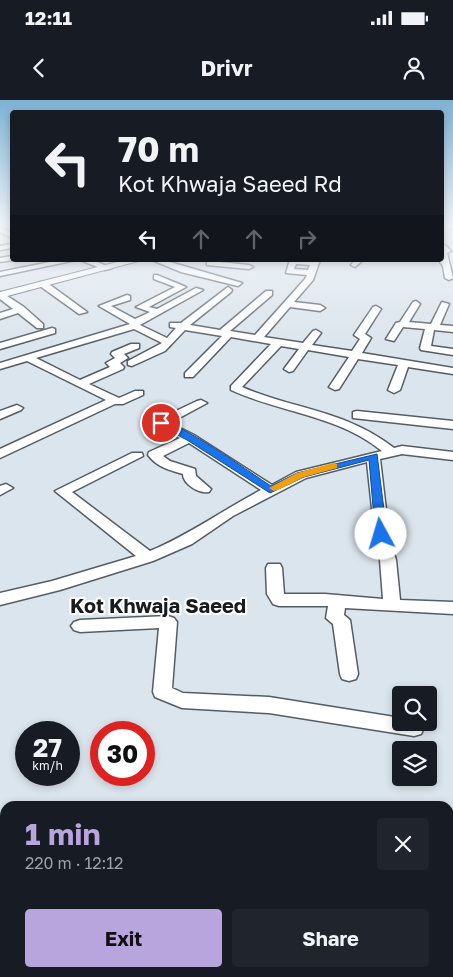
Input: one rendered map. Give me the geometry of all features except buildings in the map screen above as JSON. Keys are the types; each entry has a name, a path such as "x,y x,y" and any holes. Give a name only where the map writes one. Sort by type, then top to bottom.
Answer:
{"main road":[{"path":"1,295 116,266"}],"street":[{"path":"0,274 42,266"},
{"path":"102,266 108,268"},
{"path":"173,266 197,274 238,283"},
{"path":"197,274 203,266"},
{"path":"219,279 229,266 249,267"},
{"path":"291,266 289,271 311,273"},
{"path":"257,339 309,280 314,266"},
{"path":"447,266 449,278"},
{"path":"157,277 182,287 141,308 158,312"},
{"path":"43,284 82,312"},
{"path":"0,366 135,325 198,290"},
{"path":"132,363 161,349 193,317 228,290"},
{"path":"189,374 269,292"},
{"path":"1,295 40,326"},
{"path":"127,298 104,306 168,342"},
{"path":"289,304 320,308"},
{"path":"391,339 399,325 403,324 416,304"},
{"path":"445,304 432,327 425,348 453,352"},
{"path":"335,387 366,338 359,335 376,309"},
{"path":"0,316 21,310"},
{"path":"403,324 453,329"},
{"path":"173,325 453,371"},
{"path":"0,346 52,331"},
{"path":"289,369 316,334"},
{"path":"278,343 235,388 253,396 349,424 375,438 391,452"},
{"path":"80,384 119,367 112,363 123,358 116,354 135,346"},
{"path":"28,357 119,402 139,393"},
{"path":"394,390 404,364"},
{"path":"0,454 115,400"},
{"path":"201,403 161,423 190,438 270,490"},
{"path":"0,415 17,408"},
{"path":"357,415 453,425"},
{"path":"190,438 154,455 165,464 190,472 189,477 204,489"},
{"path":"0,599 54,586 148,558 187,541 228,513 300,475 402,450 453,456"},
{"path":"137,456 62,491 148,558"},
{"path":"373,456 380,518 378,524 388,560 392,603"},
{"path":"274,568 275,594 279,600 392,603 453,608"},
{"path":"336,602 335,618 341,620 348,674"},
{"path":"80,626 168,622 162,692 182,700 269,705 392,725"}],"slow traffic":[{"path":"274,488 300,475 333,466"}],"district":[{"name":"Kot Khwaja Saeed","path":"158,606"}],"route":[{"path":"161,423 190,438 270,490 300,475 373,456 380,518 378,524 381,534"}]}
